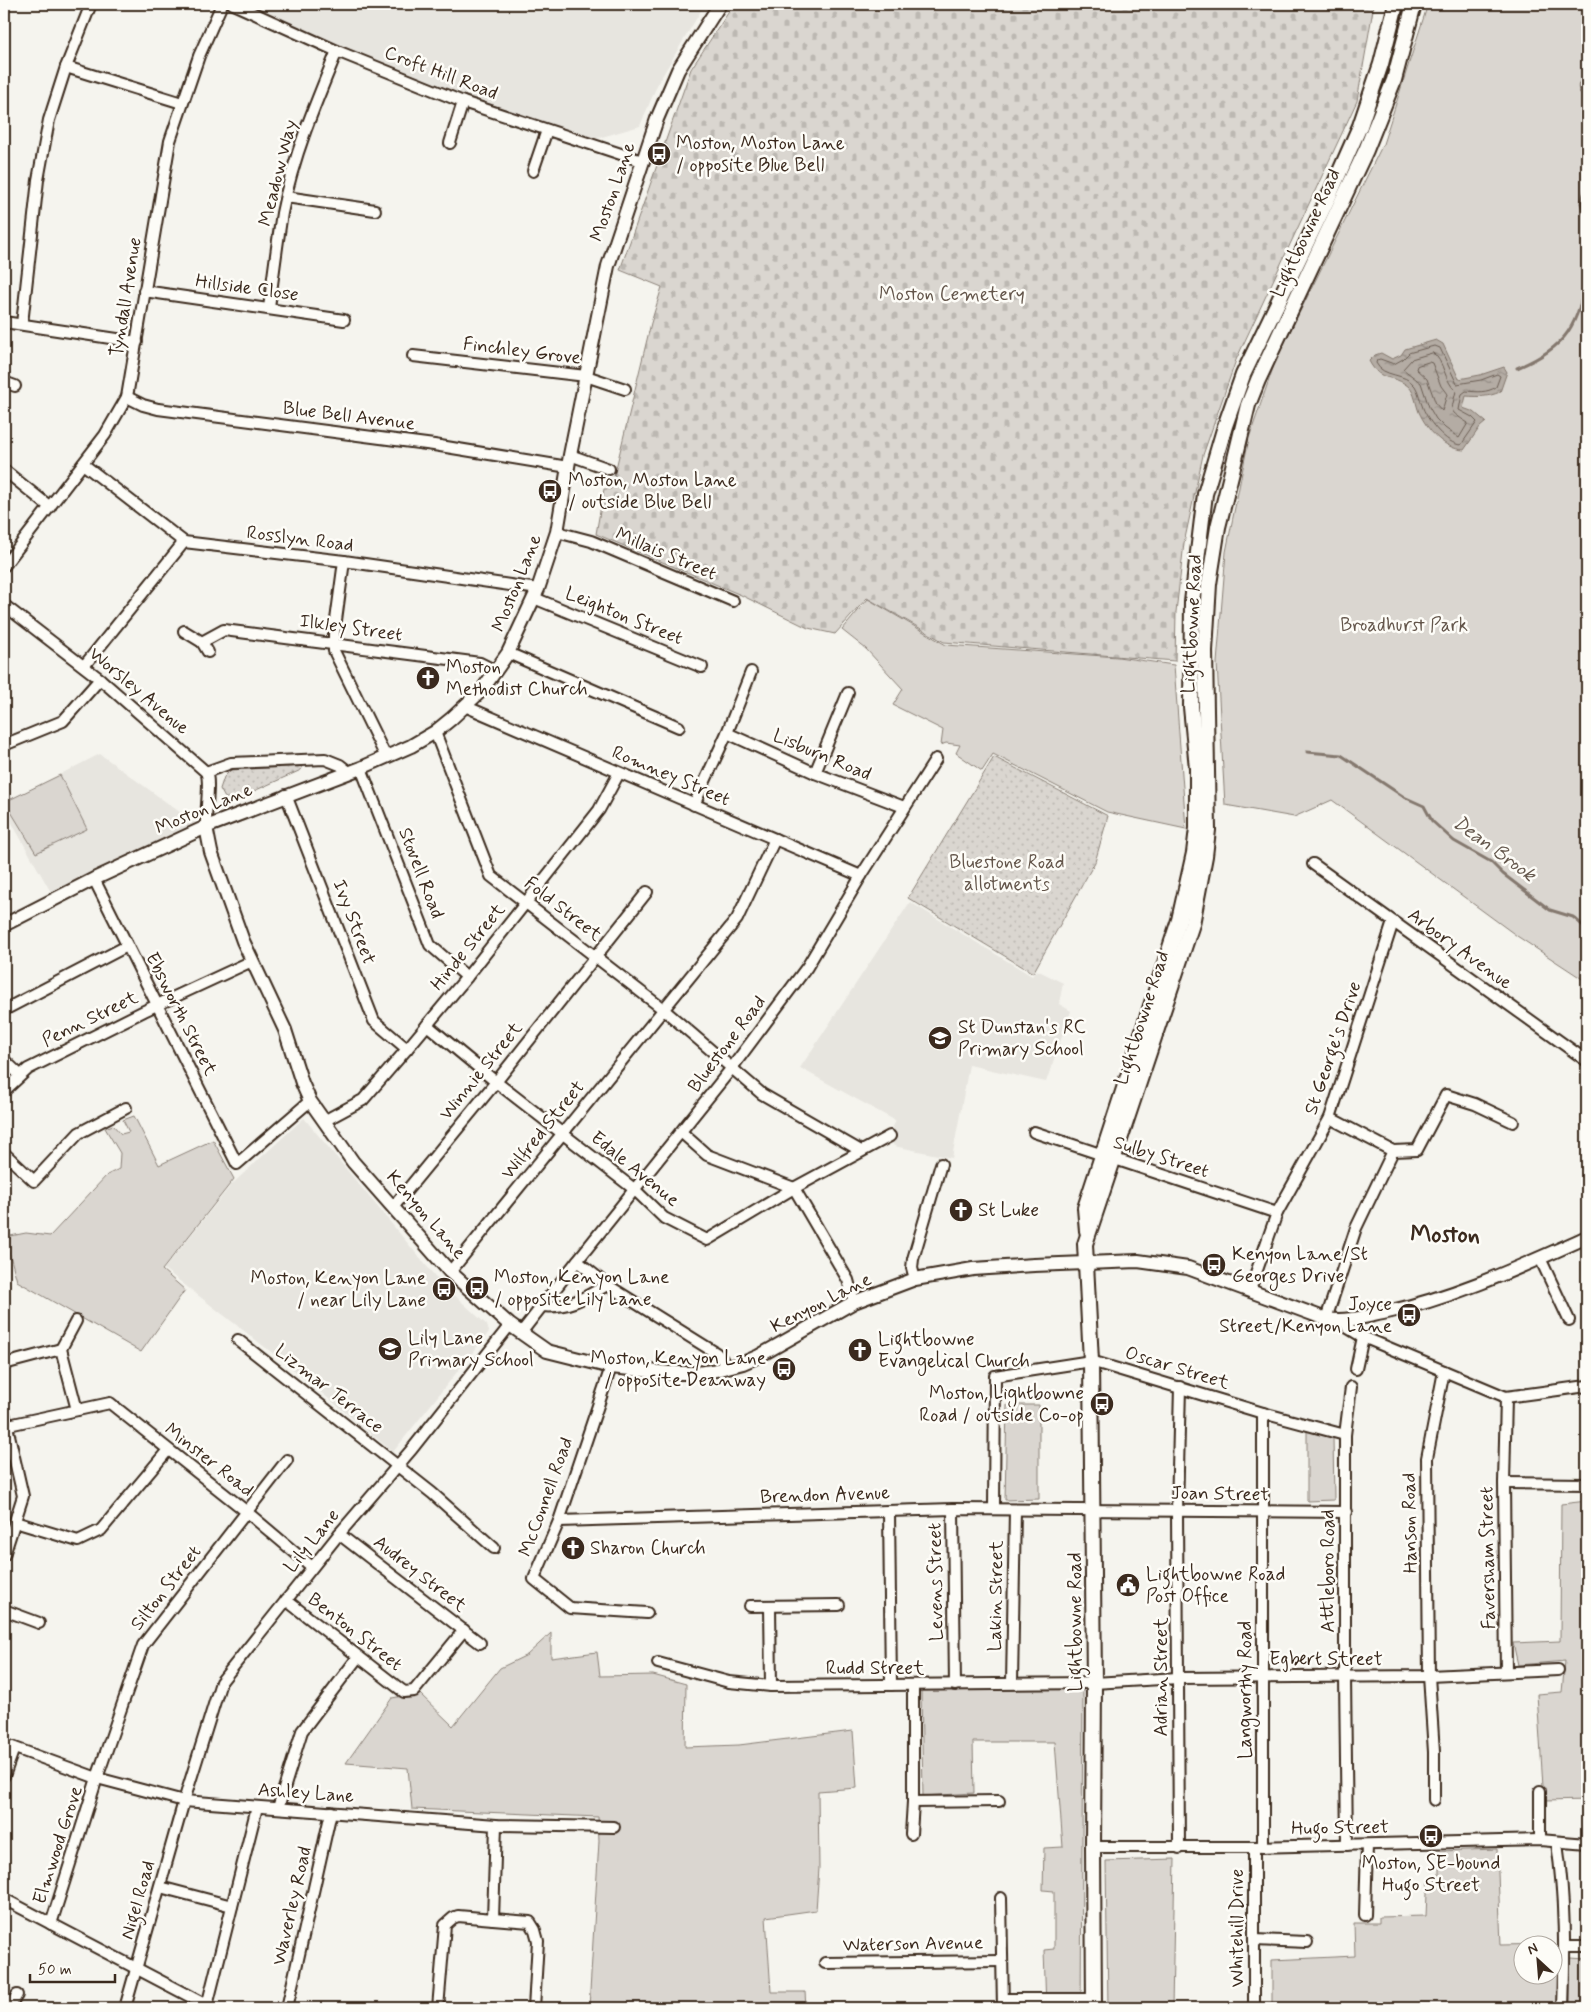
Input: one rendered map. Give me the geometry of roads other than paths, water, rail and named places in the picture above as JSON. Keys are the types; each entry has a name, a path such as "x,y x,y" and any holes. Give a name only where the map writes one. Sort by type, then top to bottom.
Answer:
{"main road":[{"name":"Lightbowne Road","path":"1094,2004 1093,1510 1091,1361 1085,1262 1087,1237 1179,920 1195,845 1198,768 1191,707 1192,602 1205,494 1242,375 1330,194 1360,126 1381,64 1396,4"},
{"name":"Lightbowne Road","path":"1109,1158 1192,924 1205,856 1208,830 1205,651 1209,584 1218,527 1248,405 1366,150 1394,80 1414,4"}],"street":[{"path":"22,324 38,180 49,120 66,67 91,4"},
{"name":"Tyndall Avenue","path":"4,566 105,435 127,397 170,141 199,56 222,4"},
{"name":"Croft Hill Road","path":"233,4 337,50 463,102 642,161"},
{"name":"Moston Lane","path":"4,924 94,879 206,827 355,770 386,757 435,732 466,707 496,671 508,653 536,594 557,532 569,461 608,266 642,161 678,70 720,4"},
{"name":"Meadow Way","path":"269,308 286,197 298,151 337,50"},
{"path":"66,67 182,103"},
{"path":"450,143 463,102"},
{"path":"533,171 547,130"},
{"path":"286,197 375,210"},
{"name":"Hillside Close","path":"144,291 344,320"},
{"path":"4,322 137,342"},
{"name":"Finchley Grove","path":"413,356 586,376 625,389"},
{"path":"4,382 14,386"},
{"name":"Blue Bell Avenue","path":"127,397 143,405 158,409 569,461 609,469"},
{"path":"83,464 184,542 84,666"},
{"path":"4,470 50,507"},
{"name":"Millais Street","path":"557,532 591,542 733,601"},
{"name":"Rosslyn Road","path":"184,542 344,561 536,594"},
{"path":"344,561 334,651 386,757"},
{"name":"Leighton Street","path":"536,594 702,667"},
{"name":"Worsley Avenue","path":"4,605 100,679 206,772"},
{"name":"Ilkley Street","path":"202,642 224,630 480,663 496,671"},
{"path":"184,631 202,642 208,652"},
{"path":"508,653 679,727"},
{"path":"694,806 727,733 750,672"},
{"path":"4,745 63,720 100,679"},
{"path":"815,772 848,693"},
{"name":"Romney Street","path":"466,707 861,876"},
{"name":"Fold Street","path":"435,732 491,876 663,1009 762,1094 862,1151"},
{"name":"Lisburn Road","path":"727,733 815,772 904,808"},
{"path":"206,827 205,808 208,779 206,772 231,763 300,759 326,759 355,770"},
{"name":"Bluestone Road","path":"521,1333 634,1189 732,1069 807,967 861,876 936,760"},
{"path":"330,761 331,779"},
{"name":"Stovell Road","path":"355,770 430,945 467,977"},
{"name":"Hinde Street","path":"324,1121 363,1100 407,1049 467,977 599,810 618,773"},
{"name":"Ivy Street","path":"286,795 374,1021 407,1049"},
{"name":"Kenyon Lane","path":"206,827 211,852 252,961 285,1030 302,1083 310,1100 353,1162 394,1206 450,1272 510,1325 547,1351 611,1367 669,1373 698,1373 726,1368 766,1352 854,1302 915,1279 973,1269 1085,1262 1138,1261 1188,1268 1326,1319 1344,1321 1396,1310 1438,1298 1540,1258 1587,1237"},
{"name":"Wilfred Street","path":"450,1272 737,919 775,839"},
{"name":"Arbory Avenue","path":"1313,864 1587,1061"},
{"name":"Ebsworth Street","path":"94,879 237,1164 310,1100"},
{"name":"Winnie Street","path":"394,1206 496,1082 647,892"},
{"name":"St George's Drive","path":"1250,1290 1277,1213 1330,1118 1392,922"},
{"path":"4,1010 127,946"},
{"name":"Penn Street","path":"4,1091 28,1069 157,1005 252,961"},
{"name":"Edale Avenue","path":"427,1025 496,1082 634,1189 664,1218 707,1240 794,1188 890,1136"},
{"path":"4,1060 20,1075"},
{"path":"1330,1118 1393,1151 1417,1150 1446,1095 1474,1104 1514,1122"},
{"path":"4,1153 34,1181 79,1133 126,1108"},
{"path":"681,1132 707,1155 794,1188 848,1280 854,1302"},
{"name":"Sulby Street","path":"1034,1132 1277,1213"},
{"path":"1326,1319 1356,1228 1393,1151"},
{"path":"915,1279 912,1268 913,1259 941,1164"},
{"path":"1540,1258 1568,1320"},
{"path":"577,1261 607,1285 716,1353 722,1359 726,1368"},
{"path":"542,1306 559,1307 570,1305 607,1285"},
{"path":"5,1426 77,1410 61,1350 76,1321"},
{"path":"1344,1321 1348,1328 1363,1337 1506,1398 1587,1386"},
{"name":"Lily Lane","path":"184,1801 221,1682 312,1567 397,1466 510,1325"},
{"path":"1356,1369 1363,1337"},
{"name":"Lizmar Terrace","path":"238,1340 397,1466 494,1548"},
{"path":"4,1364 61,1350"},
{"name":"Oscar Street","path":"994,1509 995,1376 1091,1361 1180,1386 1263,1413 1346,1435"},
{"name":"McConnell Road","path":"611,1367 559,1521 534,1579 570,1608 647,1613"},
{"name":"Hanson Road","path":"1434,1800 1434,1752 1429,1676 1427,1458 1444,1371"},
{"name":"Adrian Street","path":"1179,1848 1177,1511 1180,1386"},
{"name":"Attleboro Road","path":"1347,1845 1345,1677 1346,1435 1351,1387"},
{"name":"Faversham Street","path":"1506,1398 1504,1484 1506,1672"},
{"name":"Minster Road","path":"77,1410 110,1403 247,1512 312,1567"},
{"path":"4,1412 5,1426 23,1496 4,1555"},
{"name":"Langworthy Road","path":"1258,1847 1262,1677 1263,1413"},
{"path":"15,1522 78,1541 101,1530 168,1450"},
{"name":"Silton Street","path":"98,1778 143,1645 288,1460"},
{"path":"1504,1484 1587,1484"},
{"name":"Brendon Avenue","path":"559,1521 953,1509 1093,1510"},
{"name":"Levens Street","path":"953,1509 955,1684"},
{"name":"Lakin Street","path":"1012,1683 1015,1510"},
{"name":"Joan Street","path":"1093,1510 1346,1512"},
{"path":"889,1511 891,1685"},
{"name":"Audrey Street","path":"339,1534 480,1642"},
{"name":"Benton Street","path":"286,1600 404,1692 414,1691 464,1630"},
{"path":"750,1606 839,1605"},
{"path":"770,1606 771,1686"},
{"path":"4,1610 39,1623"},
{"path":"278,1808 302,1731 358,1657"},
{"name":"Rudd Street","path":"658,1663 729,1682 771,1686 1094,1683"},
{"name":"Egbert Street","path":"1094,1683 1178,1678 1429,1676 1558,1670"},
{"path":"911,1834 913,1802 913,1685"},
{"name":"Ashley Lane","path":"4,1744 98,1778 184,1801 496,1825 614,1827"},
{"path":"4,1776 14,1748"},
{"name":"Elmwood Grove","path":"51,1924 98,1778"},
{"path":"1540,1791 1540,1840"},
{"name":"Nigel Road","path":"125,2008 184,1801"},
{"path":"913,1802 999,1801"},
{"path":"4,1899 209,2007 257,1806"},
{"name":"Waverley Road","path":"287,2008 331,1812"},
{"path":"493,1919 496,1825"},
{"name":"Hugo Street","path":"1093,1847 1258,1847 1540,1840 1557,1843 1587,1844"},
{"path":"1557,1843 1563,1886 1566,1946 1563,2008"},
{"path":"1365,1915 1367,1845"},
{"name":"Whitehill Drive","path":"1254,2008 1258,1847"},
{"path":"160,1887 232,1906"},
{"path":"1001,1898 1003,2004 1094,2004"},
{"path":"438,2008 446,1925 458,1916 530,1922 536,1930 538,1941 534,2008"},
{"path":"1255,1940 1307,1942"},
{"path":"1566,1946 1587,1946"},
{"name":"Waterson Avenue","path":"825,1963 1002,1961"},
{"path":"10,2008 17,1995"}],"water":[{"path":"1587,76 1587,98 1580,93 1578,85"},
{"path":"1436,340 1443,344 1459,379 1480,375 1504,367 1507,372 1500,392 1483,396 1466,396 1463,408 1474,412 1486,422 1480,427 1464,450 1450,446 1431,432 1422,419 1413,392 1409,387 1398,380 1378,373 1369,361 1375,355 1381,353 1392,359 1401,355 1405,349"}],"waterway":[{"path":"1587,185 1581,203 1587,220"},
{"path":"1517,368 1548,352 1568,332 1579,307 1587,273"},
{"name":"Dean Brook","path":"1307,752 1341,755 1404,797 1424,806 1432,821 1454,841 1491,862 1503,874 1550,910 1573,917 1587,929"}],"place":[{"name":"Moston, Moston Lane / opposite Blue Bell","path":"659,154"},
{"name":"Moston, Moston Lane / outside Blue Bell","path":"550,491"},
{"name":"Moston Methodist Church","path":"428,678"},
{"name":"St Dunstan's RC Primary School","path":"940,1038"},
{"name":"St Luke","path":"961,1210"},
{"name":"Kenyon Lane/St Georges Drive","path":"1214,1265"},
{"name":"Moston, Kenyon Lane / opposite Lily Lane","path":"477,1288"},
{"name":"Moston, Kenyon Lane / near Lily Lane","path":"444,1289"},
{"name":"Joyce Street/Kenyon Lane","path":"1409,1315"},
{"name":"Lily Lane Primary School","path":"390,1349"},
{"name":"Lightbowne Evangelical Church","path":"860,1350"},
{"name":"Moston, Kenyon Lane / opposite Deanway","path":"784,1369"},
{"name":"Moston, Lightbowne Road / outside Co-op","path":"1102,1404"},
{"name":"Sharon Church","path":"573,1548"},
{"name":"Lightbowne Road Post Office","path":"1128,1585"},
{"name":"Moston, SE-bound Hugo Street","path":"1431,1836"}],"district":[{"name":"Moston","path":"1445,1235"}],"park label":[{"name":"Moston Cemetery","path":"952,294"},
{"name":"Broadhurst Park","path":"1404,625"},
{"name":"Bluestone Road allotments","path":"1007,873"}]}
